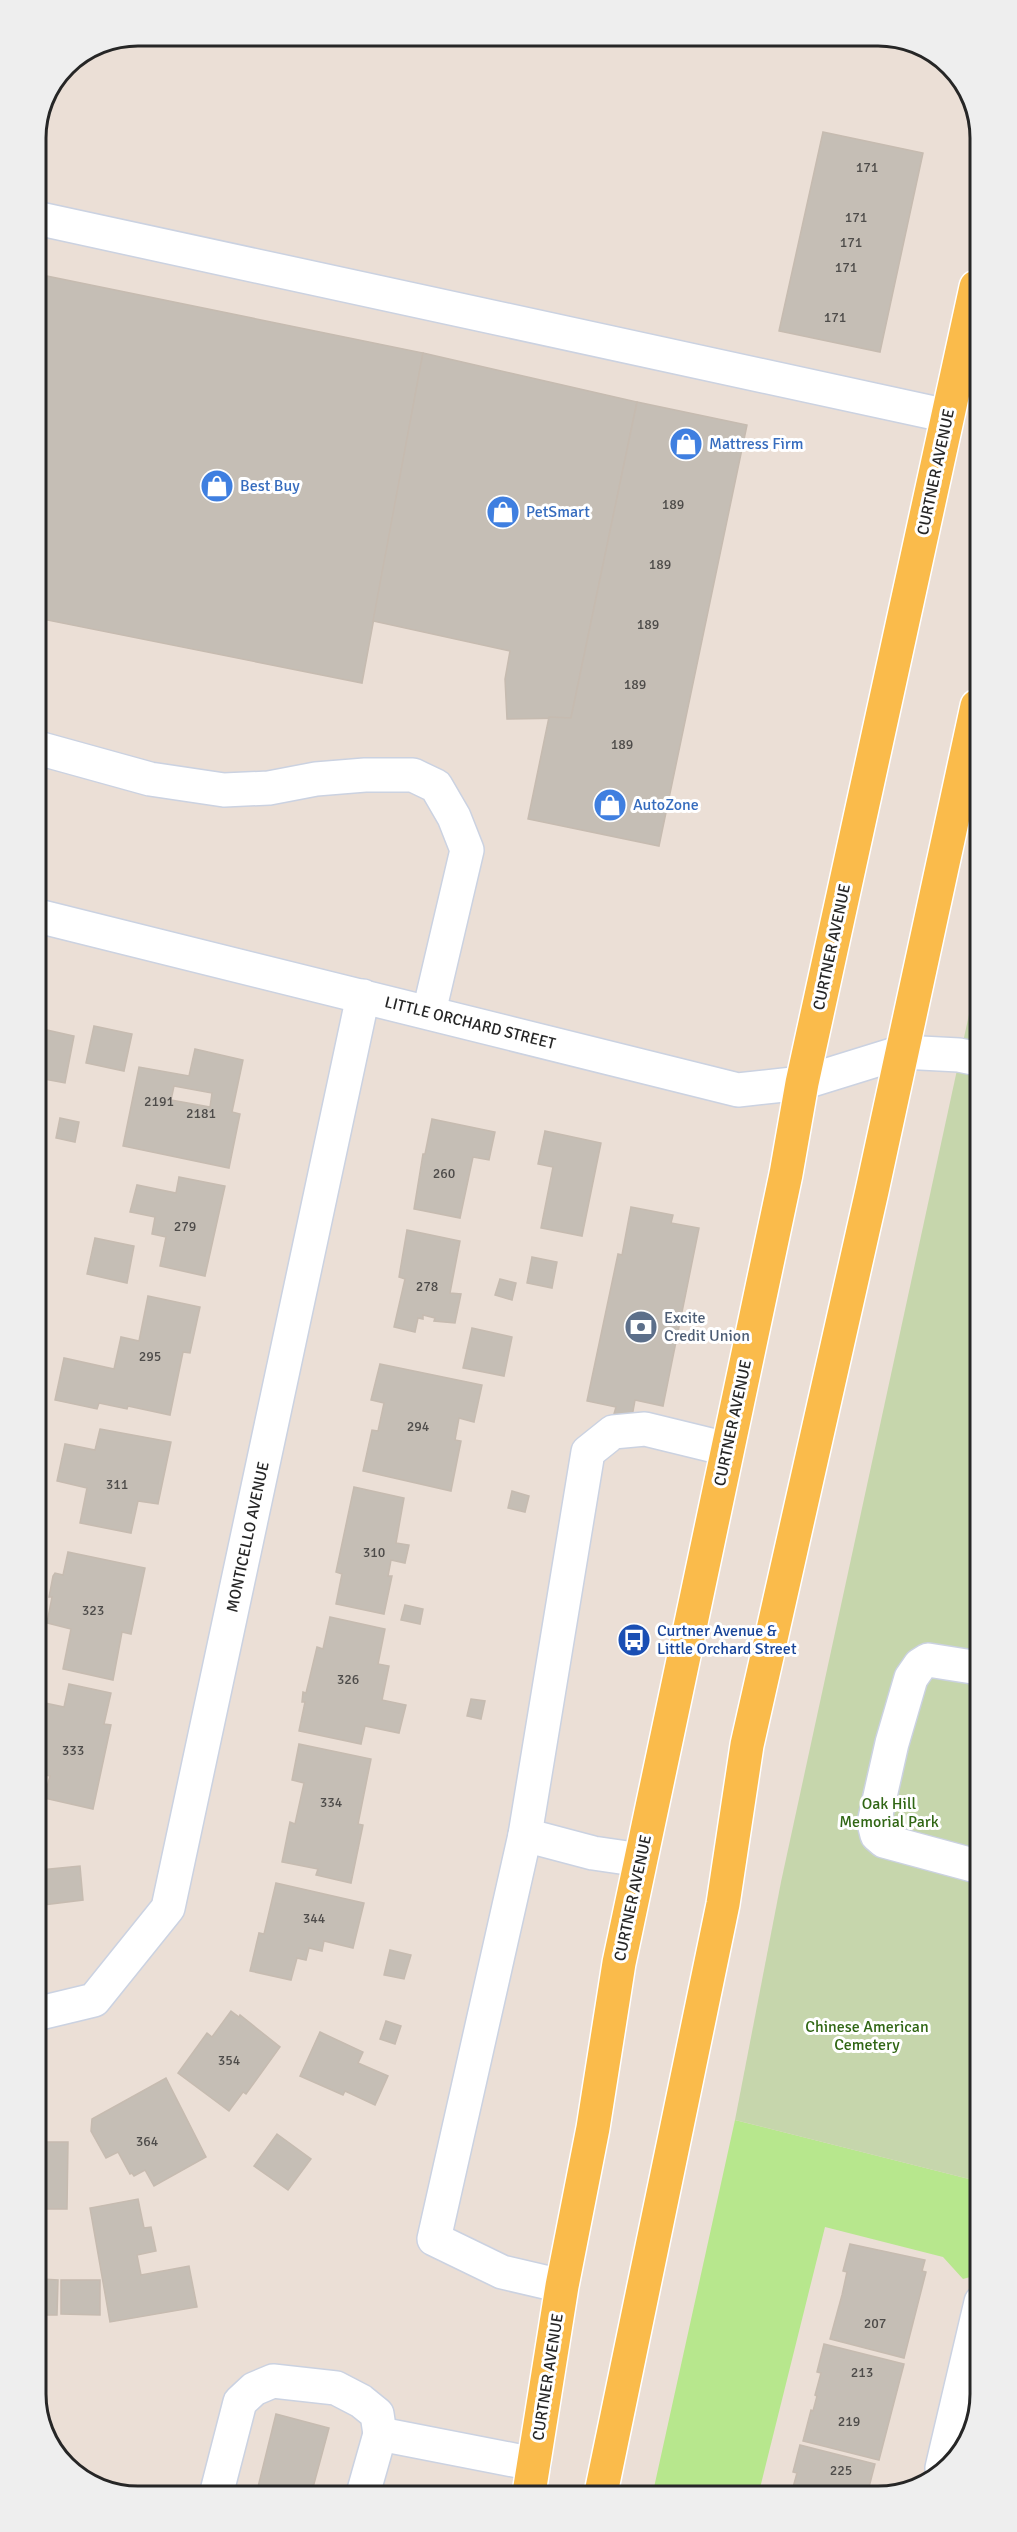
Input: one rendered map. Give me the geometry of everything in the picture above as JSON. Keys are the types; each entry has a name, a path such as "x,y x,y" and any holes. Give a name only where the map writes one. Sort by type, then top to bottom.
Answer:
{"main road":[{"name":"CURTNER AVENUE","path":"532,2479 562,2286 593,2128 620,1963 786,1174 802,1083 970,314"},
{"path":"603,2486 723,1904 747,1745 970,738"}],"street":[{"path":"47,220 948,416"},
{"path":"47,750 150,779 224,790 269,788 316,779 365,775 413,775 436,786 454,816 467,850 429,1012"},
{"name":"LITTLE ORCHARD STREET","path":"47,918 738,1090 802,1083 902,1052"},
{"name":"MONTICELLO AVENUE","path":"46,2012 94,2000 168,1908 363,996"},
{"path":"902,1052 970,1057"},
{"path":"562,2286 502,2272 434,2239 525,1835 588,1452 613,1432 645,1429 727,1449"},
{"path":"970,1666 928,1659 920,1665 911,1678 892,1743 874,1823 877,1835 884,1841 970,1864"},
{"path":"525,1835 593,1853 641,1860"},
{"path":"945,2456 970,2349"},
{"path":"219,2485 240,2402 254,2389 273,2380 336,2388 361,2401 377,2414 380,2434 365,2485"},
{"path":"380,2434 532,2479"}],"green space":[{"name":"Oak Hill Memorial Park","path":"970,1010 970,2179 735,2120 781,1882"},
{"path":"735,2120 970,2179 970,2277 963,2279 943,2257 825,2227 761,2486 654,2486"}],"building":[{"path":"823,132 923,153 880,352 779,331"},
{"name":"Best Buy","path":"47,276 423,353 362,683 47,620"},
{"name":"PetSmart","path":"423,353 637,402 571,718 507,719 505,679 510,651 373,621"},
{"path":"637,402 747,425 659,846 528,819 549,717 571,718"},
{"path":"94,1026 132,1034 124,1071 86,1063"},
{"path":"47,1030 74,1036 65,1083 47,1080"},
{"path":"195,1049 243,1060 232,1112 240,1114 229,1168 123,1146 139,1067 189,1076","holes":["174,1086 212,1093 210,1107 171,1100"]},
{"path":"60,1118 79,1122 75,1142 56,1138"},
{"path":"432,1119 495,1132 489,1160 473,1157 460,1218 414,1209 423,1154 425,1154"},
{"path":"545,1131 601,1143 582,1236 541,1228 553,1167 538,1164"},
{"path":"179,1177 225,1186 205,1276 160,1266 166,1237 152,1234 155,1217 130,1212 137,1185 176,1193"},
{"name":"Excite Credit Union","path":"631,1207 673,1215 671,1223 699,1228 663,1406 635,1400 632,1417 614,1414 616,1407 587,1401 618,1254 622,1255"},
{"path":"407,1230 460,1241 450,1293 461,1294 455,1323 434,1321 435,1318 423,1315 423,1319 418,1318 415,1332 394,1327 405,1279 399,1277"},
{"path":"95,1238 134,1246 127,1283 87,1274"},
{"path":"532,1257 557,1262 552,1288 527,1283"},
{"path":"500,1279 516,1283 512,1300 495,1295"},
{"path":"148,1296 200,1307 190,1353 183,1352 170,1415 128,1406 127,1409 99,1403 97,1409 55,1400 64,1358 114,1369 121,1337 139,1341"},
{"path":"472,1328 512,1337 504,1376 463,1368"},
{"path":"380,1364 482,1385 474,1422 459,1418 455,1440 461,1441 451,1491 363,1471 372,1430 378,1431 384,1403 371,1400"},
{"path":"100,1429 171,1442 158,1504 138,1501 131,1533 80,1523 87,1488 57,1481 65,1444 95,1450"},
{"path":"354,1487 404,1498 396,1543 409,1545 405,1563 391,1560 388,1576 392,1576 384,1614 336,1604 342,1574 336,1572"},
{"path":"512,1491 529,1496 525,1512 508,1508"},
{"path":"68,1552 145,1568 131,1634 122,1632 113,1680 63,1669 71,1629 47,1623 53,1576 55,1573 63,1575"},
{"path":"405,1605 423,1609 420,1624 401,1620"},
{"path":"330,1617 385,1629 378,1664 389,1666 382,1700 406,1705 399,1733 365,1726 361,1744 299,1731 305,1702 302,1702 303,1692 306,1693 317,1647 323,1649"},
{"path":"69,1684 111,1693 104,1724 111,1725 93,1809 46,1799 50,1776 46,1775 46,1703 64,1707"},
{"path":"471,1699 485,1701 481,1719 467,1716"},
{"path":"299,1744 371,1759 358,1824 363,1825 351,1883 316,1875 318,1869 282,1862 290,1822 295,1824 304,1783 292,1780"},
{"path":"80,1866 83,1900 46,1905 46,1869"},
{"path":"276,1883 364,1903 353,1948 324,1941 322,1951 309,1948 306,1960 297,1958 291,1980 250,1971 259,1933 264,1934"},
{"path":"390,1950 411,1955 404,1979 384,1975"},
{"path":"231,2011 239,2017 240,2015 280,2047 246,2094 243,2092 229,2111 178,2073 207,2033 212,2037"},
{"path":"386,2021 401,2026 395,2044 380,2039"},
{"path":"320,2032 363,2052 358,2063 388,2076 375,2105 345,2091 343,2095 300,2076"},
{"path":"166,2078 206,2157 154,2186 145,2170 134,2176 130,2174 118,2152 106,2158 91,2131 92,2119"},
{"path":"277,2134 311,2159 288,2190 254,2166"},
{"path":"46,2142 68,2142 67,2209 46,2209"},
{"path":"138,2199 144,2228 151,2227 156,2251 137,2255 141,2275 189,2266 197,2307 110,2322 90,2208"},
{"path":"850,2244 925,2260 922,2271 926,2272 904,2358 830,2339 847,2272 843,2271"},
{"path":"46,2279 58,2280 57,2315 46,2315"},
{"path":"61,2280 100,2280 100,2315 61,2314"},
{"path":"824,2344 904,2364 879,2460 803,2441 817,2396 815,2395 821,2373 817,2372"},
{"path":"276,2414 329,2428 314,2485 258,2485"},
{"path":"800,2445 875,2464 869,2486 793,2486 797,2473 793,2472"}],"place":[{"name":"Mattress Firm","path":"686,444"},
{"name":"Best Buy","path":"217,486"},
{"name":"PetSmart","path":"503,512"},
{"name":"AutoZone","path":"610,805"},
{"name":"Excite Credit Union","path":"641,1327"},
{"name":"Curtner Avenue & Little Orchard Street","path":"634,1640"}],"park label":[{"name":"Chinese American Cemetery","path":"867,2036"}]}
